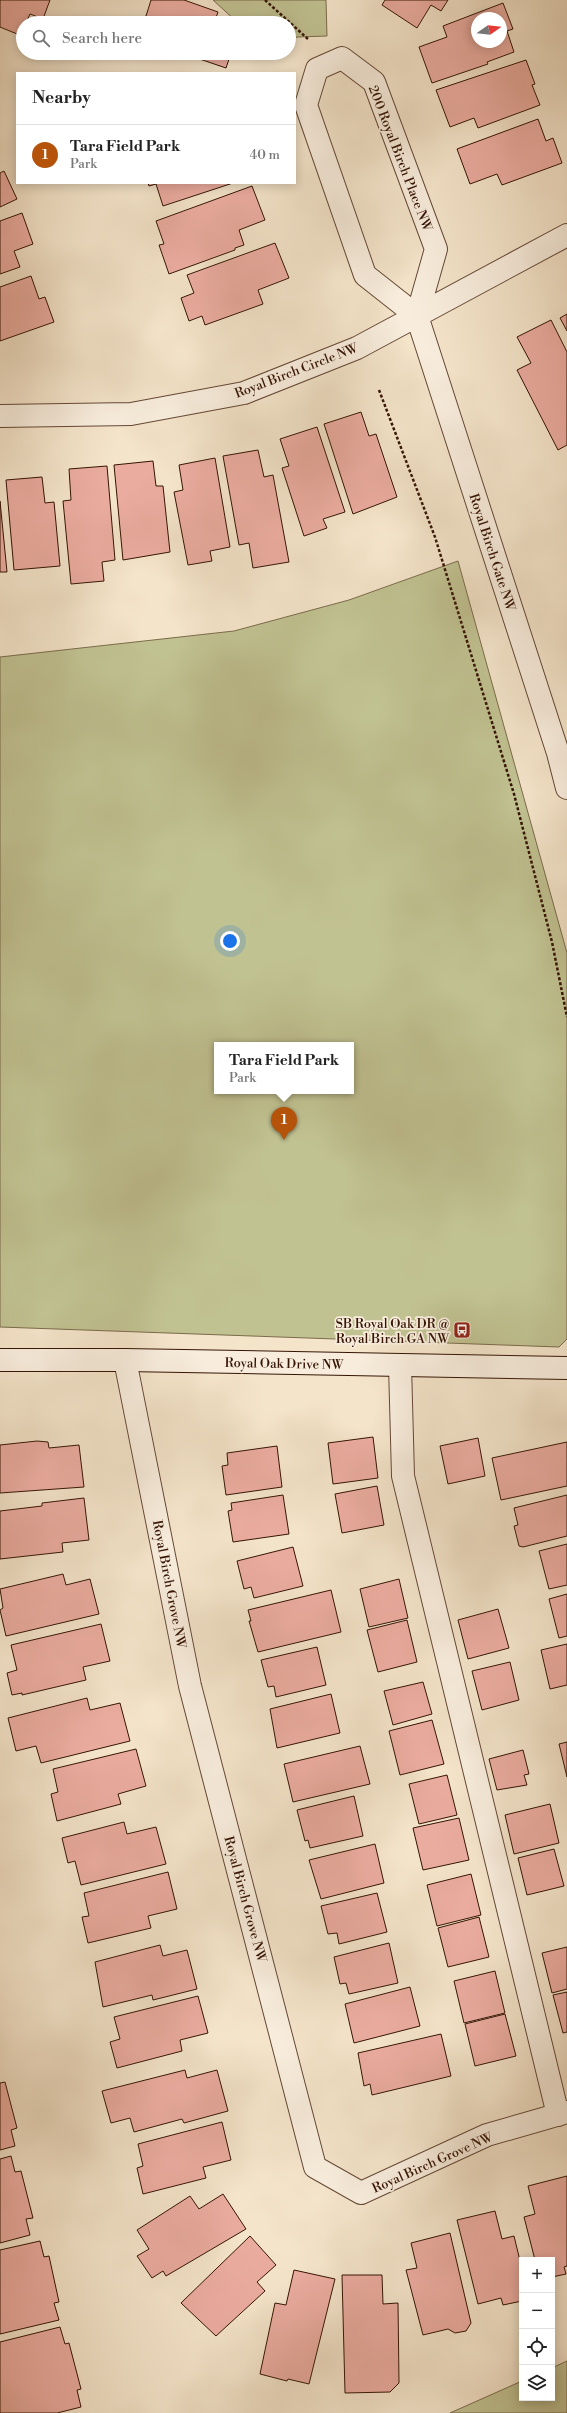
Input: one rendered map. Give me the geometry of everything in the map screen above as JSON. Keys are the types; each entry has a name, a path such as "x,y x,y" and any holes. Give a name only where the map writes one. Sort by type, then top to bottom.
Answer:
{"street":[{"name":"200 Royal Birch Place NW","path":"328,64 342,58 374,82 436,249 417,316"},
{"path":"328,64 317,69 306,105 365,275 417,316"},
{"name":"Royal Birch Circle NW","path":"0,416 131,414 244,393 357,348 567,235"},
{"name":"Royal Birch Gate NW","path":"417,316 562,752 567,788"},
{"name":"Royal Oak Drive NW","path":"0,1360 125,1360 567,1368"},
{"name":"Royal Birch Grove NW","path":"125,1360 190,1686 315,2167 361,2193 487,2135 562,2114"},
{"path":"400,1365 403,1476 562,2114"}],"path":[{"path":"265,0 283,16"},
{"path":"296,28 310,40 328,64"},
{"path":"379,390 435,537 514,794 552,942 567,1017"}],"green space":[{"path":"213,0 326,0 327,36 296,38 296,16 230,16"},
{"path":"458,561 567,953 567,1339 559,1347 0,1327 0,657 234,631 349,600"},
{"path":"567,2361 567,2413 450,2413 519,2382 519,2401 555,2401 555,2367"}],"building":[{"path":"0,0 50,0 44,16 35,16 30,14 29,16 16,16 16,34 0,27"},
{"path":"151,0 184,0 218,12 217,16 146,16"},
{"path":"385,0 448,0 441,11 431,5 417,28 382,5"},
{"path":"503,3 506,12 480,12"},
{"path":"507,13 513,29 507,31"},
{"path":"471,15 471,48 507,48 507,31 514,52 487,62 488,64 432,83 419,47 447,37 443,26"},
{"path":"203,60 229,60 226,68"},
{"path":"526,60 535,84 532,85 540,105 478,128 474,118 450,127 436,90"},
{"path":"538,119 546,141 553,138 562,163 502,185 497,174 470,184 457,149"},
{"path":"4,171 17,199 0,207 0,173"},
{"path":"156,184 230,184 163,206"},
{"path":"252,186 265,220 239,230 244,245 235,248 235,250 169,274 159,245 164,244 156,221"},
{"path":"22,213 33,244 14,251 20,267 0,274 0,221"},
{"path":"275,243 289,278 258,290 263,304 205,325 202,316 189,321 181,298 194,293 187,275"},
{"path":"31,276 39,299 45,297 54,322 0,341 0,287"},
{"path":"567,314 567,331 560,318"},
{"path":"551,320 567,352 567,445 558,450 517,370 531,363 517,337"},
{"path":"361,412 369,436 376,434 397,497 353,514 324,424"},
{"path":"317,427 345,512 323,519 327,528 304,536 282,468 289,466 280,439"},
{"path":"258,450 264,477 273,475 289,562 253,568 249,543 239,545 223,456"},
{"path":"215,458 230,547 210,551 212,561 188,565 174,492 183,490 179,465"},
{"path":"153,461 156,486 163,486 170,552 123,560 114,465"},
{"path":"107,466 115,560 102,562 104,581 71,584 63,501 71,500 69,469"},
{"path":"42,477 45,503 54,502 60,566 14,570 6,480"},
{"path":"0,501 7,572 0,572"},
{"path":"373,1437 378,1478 333,1484 328,1443"},
{"path":"478,1438 485,1476 448,1484 440,1446"},
{"path":"37,1441 48,1442 49,1448 79,1445 84,1487 0,1493 0,1445"},
{"path":"567,1442 567,1486 501,1500 492,1458"},
{"path":"277,1446 282,1487 226,1495 222,1466 228,1465 227,1453"},
{"path":"377,1486 384,1525 342,1533 335,1494"},
{"path":"283,1495 289,1534 233,1542 228,1511 232,1510 231,1503"},
{"path":"567,1495 567,1536 523,1547 519,1546 514,1526 518,1525 514,1508"},
{"path":"84,1498 89,1540 62,1543 63,1552 0,1559 0,1511 42,1506 42,1503"},
{"path":"567,1544 567,1585 549,1589 539,1551"},
{"path":"293,1547 303,1586 254,1598 251,1587 244,1589 237,1561"},
{"path":"63,1574 66,1585 90,1579 99,1614 6,1636 0,1610 3,1608 0,1589"},
{"path":"399,1579 408,1618 369,1627 360,1589"},
{"path":"331,1590 341,1632 258,1652 249,1621 251,1621 248,1610"},
{"path":"567,1594 567,1636 559,1638 549,1599"},
{"path":"498,1609 509,1648 468,1659 458,1620"},
{"path":"407,1620 417,1662 378,1672 367,1630"},
{"path":"101,1624 110,1661 83,1667 86,1680 22,1695 22,1693 12,1695 7,1673 17,1670 11,1645"},
{"path":"567,1644 567,1685 550,1689 541,1650"},
{"path":"317,1647 326,1685 276,1697 274,1686 268,1687 261,1660"},
{"path":"510,1662 519,1700 482,1710 472,1671"},
{"path":"423,1682 432,1714 393,1725 384,1691"},
{"path":"331,1694 340,1733 277,1748 270,1709"},
{"path":"87,1698 90,1710 120,1703 130,1741 41,1763 36,1746 16,1751 8,1718"},
{"path":"432,1720 444,1764 400,1775 389,1731"},
{"path":"567,1742 567,1777 559,1744"},
{"path":"360,1746 370,1784 293,1802 284,1764"},
{"path":"136,1749 146,1786 118,1794 121,1804 57,1821 51,1794 58,1792 53,1769"},
{"path":"523,1750 529,1774 524,1775 527,1785 497,1790 489,1759"},
{"path":"447,1775 457,1815 419,1824 409,1784"},
{"path":"354,1796 363,1836 310,1848 308,1840 305,1841 297,1810"},
{"path":"550,1804 559,1843 514,1854 505,1815"},
{"path":"459,1818 469,1860 423,1870 413,1828"},
{"path":"124,1822 127,1834 156,1827 166,1864 81,1885 75,1861 68,1863 62,1838"},
{"path":"375,1844 384,1883 321,1899 309,1860"},
{"path":"554,1849 564,1886 527,1895 518,1858"},
{"path":"168,1872 177,1909 148,1916 151,1928 88,1943 82,1917 89,1916 84,1893"},
{"path":"471,1874 481,1915 437,1926 427,1885"},
{"path":"377,1893 387,1932 339,1944 337,1933 328,1934 321,1906"},
{"path":"479,1917 489,1957 448,1967 438,1928"},
{"path":"389,1943 398,1983 349,1994 346,1983 340,1984 334,1957"},
{"path":"160,1945 163,1956 187,1950 197,1989 153,2000 152,1995 103,2007 95,1962"},
{"path":"567,1947 567,1989 552,1993 542,1953"},
{"path":"495,1971 505,2013 464,2023 454,1981"},
{"path":"410,1987 420,2026 354,2043 345,2004"},
{"path":"567,1992 567,2032 563,2033 553,1995"},
{"path":"198,1996 208,2033 180,2040 182,2051 117,2068 110,2042 120,2039 114,2017"},
{"path":"505,2014 516,2056 475,2066 465,2024"},
{"path":"441,2034 451,2076 372,2095 370,2084 364,2086 358,2053"},
{"path":"185,2070 187,2078 217,2070 228,2111 184,2123 182,2119 134,2132 130,2118 111,2123 102,2091"},
{"path":"5,2082 17,2128 11,2130 15,2146 0,2150 0,2083"},
{"path":"222,2122 231,2160 203,2167 206,2178 143,2194 137,2168 143,2166 138,2144"},
{"path":"11,2156 15,2172 21,2171 33,2218 26,2219 30,2235 0,2243 0,2159"},
{"path":"567,2176 567,2266 564,2267 566,2274 555,2276 555,2257 534,2257 524,2217 535,2214 528,2186"},
{"path":"223,2194 246,2229 166,2276 163,2271 152,2278 137,2256 149,2249 137,2230 190,2196 199,2209"},
{"path":"495,2211 502,2239 514,2236 519,2257 519,2302 503,2305 501,2298 478,2304 457,2220"},
{"path":"450,2233 471,2323 466,2331 455,2333 448,2329 423,2335 406,2270 417,2268 411,2243"},
{"path":"250,2236 276,2265 257,2282 265,2291 216,2336 181,2303"},
{"path":"40,2241 44,2257 49,2256 59,2302 54,2303 59,2320 0,2334 0,2250"},
{"path":"294,2270 335,2279 309,2384 288,2379 287,2381 260,2374 275,2303 286,2305"},
{"path":"342,2275 382,2275 383,2304 398,2303 399,2383 390,2392 345,2393"},
{"path":"60,2327 65,2344 69,2343 81,2389 77,2390 81,2407 57,2413 0,2413 0,2342"}],"place":[{"name":"Tara Field Park","path":"284,1140"},
{"name":"SB Royal Oak DR @ Royal Birch GA NW","path":"462,1330"}]}
